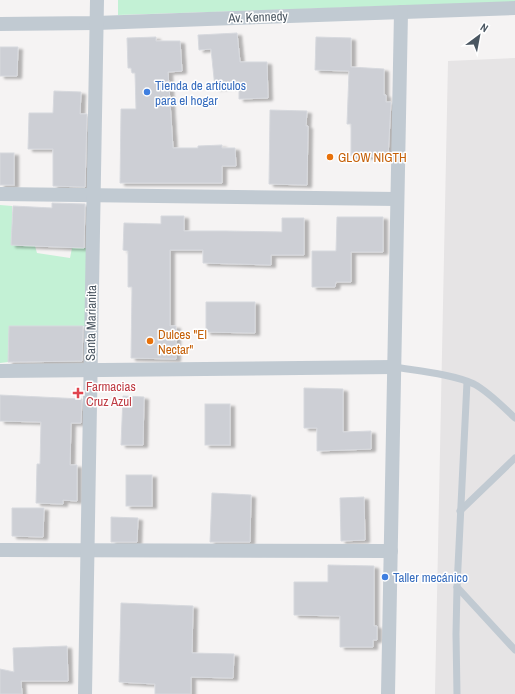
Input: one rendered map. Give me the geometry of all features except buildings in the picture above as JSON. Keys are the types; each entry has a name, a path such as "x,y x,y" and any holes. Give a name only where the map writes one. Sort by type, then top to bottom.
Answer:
{"street":[{"name":"Santa Marianita","path":"85,694 97,0"},
{"name":"Av. Kennedy","path":"0,24 96,23 515,8"},
{"path":"388,694 401,12"},
{"path":"0,194 397,199"},
{"path":"0,371 90,372 394,367"},
{"path":"0,550 391,551"}],"lane":[{"path":"394,367 467,382 487,393 515,418"},
{"path":"457,694 457,587 467,382"},
{"path":"460,511 515,458"},
{"path":"457,587 515,650"}],"shaded area":[{"path":"515,58 515,694 435,694 448,61"}],"green space":[{"path":"118,0 515,0 515,2 118,15"},
{"path":"0,205 12,206 12,245 35,246 37,253 70,258 72,248 88,248 86,326 10,326 8,362 0,363"}],"place":[{"name":"Tienda de artículos para el hogar","path":"147,92"},
{"name":"GLOW NIGTH","path":"330,157"},
{"name":"Dulces \"El Nectar\"","path":"150,341"},
{"name":"Farmacias Cruz Azul","path":"78,393"},
{"name":"Taller mecánico","path":"385,577"}]}
